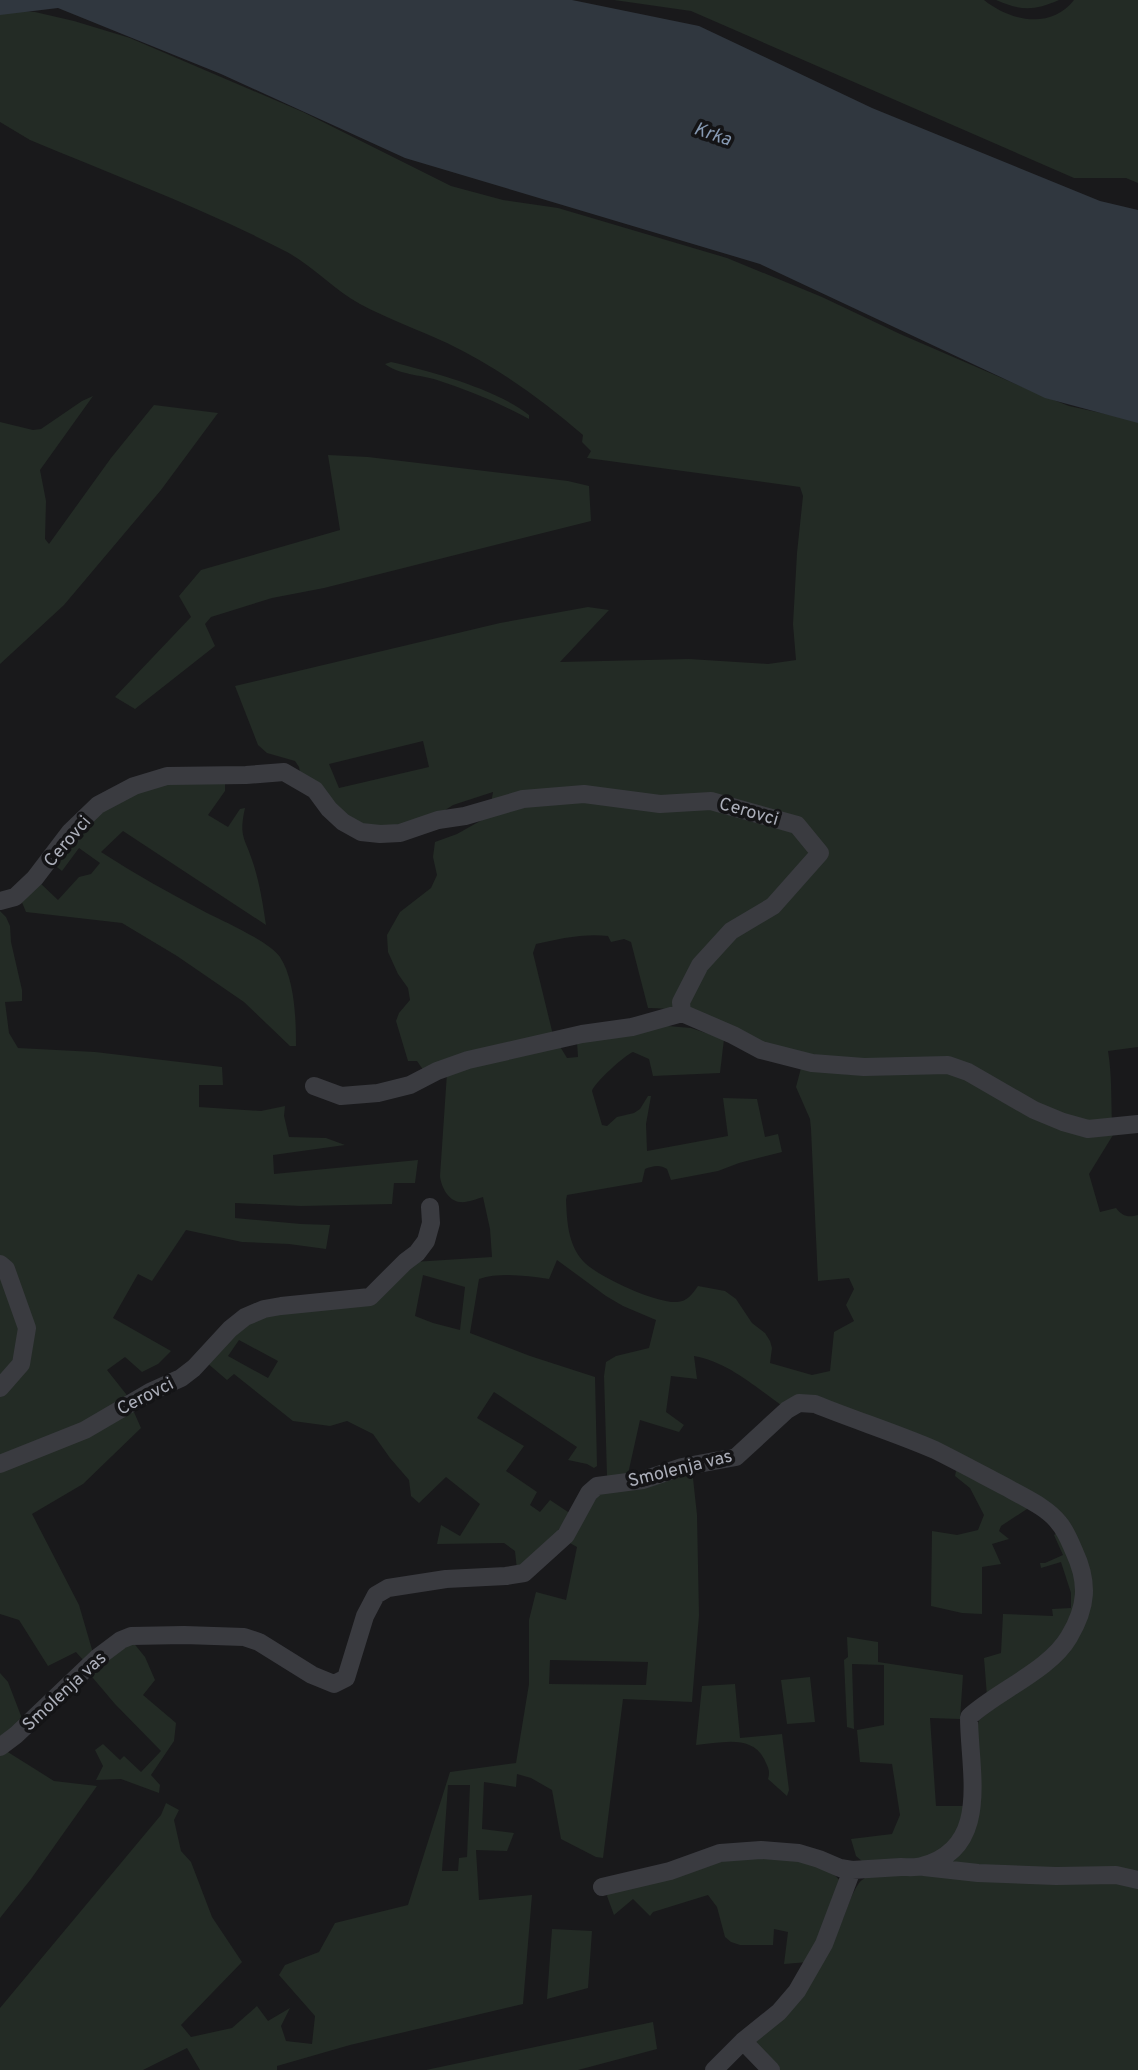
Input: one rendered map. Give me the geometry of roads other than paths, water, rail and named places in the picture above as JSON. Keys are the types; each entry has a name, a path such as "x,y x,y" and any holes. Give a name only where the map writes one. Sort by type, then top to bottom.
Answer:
{"street":[{"name":"Cerovci","path":"0,901 15,897 35,878 70,832 98,805 134,786 167,776 284,772 315,790 343,822 361,832 380,834 400,833 438,820 465,816 523,799 584,794 660,804 711,800 797,825 820,853 773,906 730,931 700,965 681,1002 682,1013"},
{"path":"314,1086 341,1096 378,1093 410,1085 436,1071 478,1057 582,1034 632,1027 682,1013 761,1050 812,1063 864,1067 948,1065 968,1072 1034,1110 1063,1122 1088,1129 1138,1124"},
{"name":"Cerovci","path":"0,1464 85,1430 150,1392 181,1378 245,1317 281,1306 370,1297 417,1253 426,1241 431,1223 430,1207"},
{"path":"0,1264 6,1269 27,1328 21,1364 0,1388"},
{"name":"Smolenja vas","path":"0,1746 16,1735 97,1658 131,1636 244,1637 259,1642 312,1675 334,1684 346,1678 365,1616 376,1595 388,1588 446,1579 524,1573 566,1535 589,1493 597,1486 643,1480 682,1467 736,1457 787,1410 799,1403 815,1404 933,1450 1026,1498 1059,1522 1070,1540 1084,1581 1085,1595 1079,1618 1068,1639 1056,1653 969,1717 973,1812 967,1830 957,1846 941,1859 921,1867 852,1870"},
{"path":"602,1886 670,1871 720,1853 761,1850 799,1853 852,1870 824,1944 797,1991 779,2012 743,2041 714,2070"},
{"path":"921,1867 978,1873 1116,1875 1138,1880"},
{"path":"743,2041 771,2070"}],"water":[{"name":"Krka","path":"0,0 572,0 699,26 872,108 1100,201 1138,210 1138,423 1045,398 760,264 405,158 221,74 58,8 0,15"}]}
